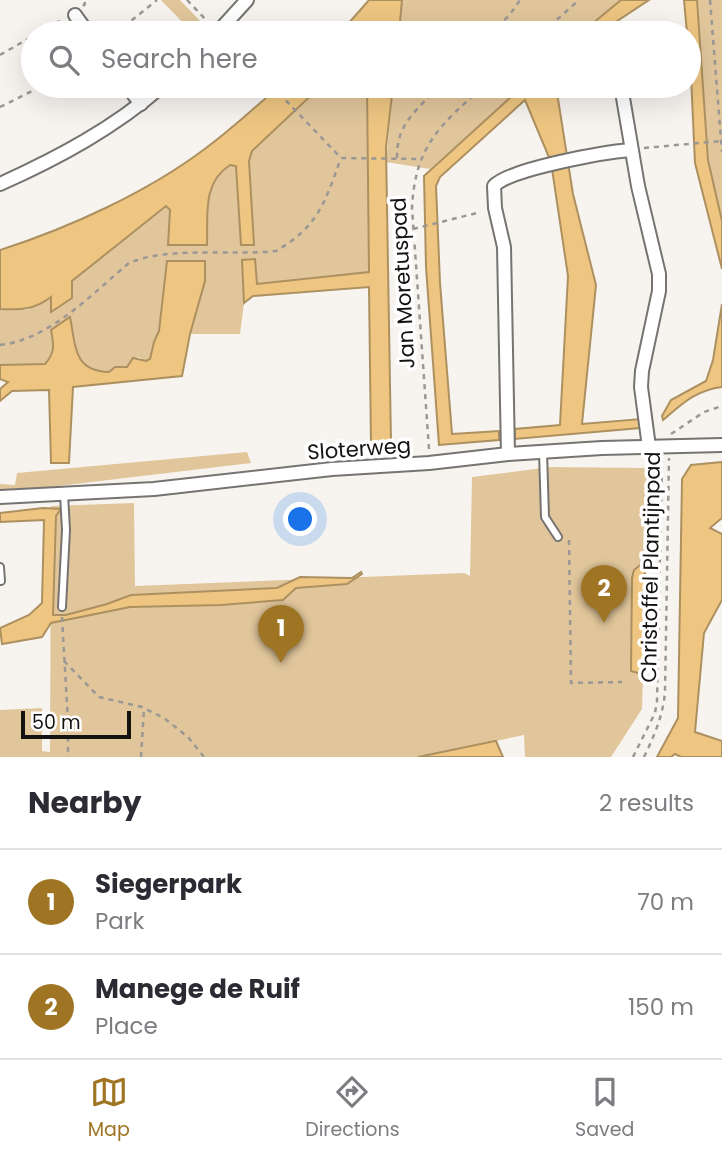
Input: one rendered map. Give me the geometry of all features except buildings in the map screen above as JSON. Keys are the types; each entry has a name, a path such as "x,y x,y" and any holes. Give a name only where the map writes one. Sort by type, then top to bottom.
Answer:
{"street":[{"path":"228,21 247,0"},
{"path":"75,15 80,21"},
{"path":"136,98 141,104"},
{"path":"0,184 48,162 148,98"},
{"path":"623,98 631,150 660,282 642,371 641,387 649,447"},
{"path":"508,454 504,247 495,208 494,186 500,179 539,168 631,150"},
{"name":"Sloterweg","path":"0,497 154,489 332,469 429,463 508,454 722,445"}],"lane":[{"path":"543,452 545,517 558,537"},
{"path":"62,607 66,530 64,494"},
{"path":"0,567 1,581"}],"path":[{"path":"131,21 157,0"},
{"path":"187,0 206,21"},
{"path":"503,21 520,0"},
{"path":"555,21 579,0"},
{"path":"710,0 722,152"},
{"path":"0,55 21,43"},
{"path":"0,107 21,96"},
{"path":"284,98 341,158 420,159"},
{"path":"397,158 399,134 428,98"},
{"name":"Jan Moretuspad","path":"429,463 413,229 413,185 420,159 434,134 472,98"},
{"path":"631,150 721,141"},
{"path":"0,345 13,344 51,326 130,263 164,253 276,251 291,243 310,226 320,211 341,158"},
{"path":"413,229 495,208"},
{"name":"Christoffel Plantijnpad","path":"644,757 657,730 665,692 666,447 672,432 704,412 722,405"},
{"path":"633,757 655,713 657,701 666,447"},
{"path":"558,537 569,537 571,683 622,682"},
{"path":"62,625 68,757"},
{"path":"64,662 99,697 144,708 164,718 188,737 204,757"},
{"path":"141,757 144,708"}],"shaded area":[{"path":"161,0 180,0 200,21 181,21"},
{"path":"369,0 402,0 400,21 351,21"},
{"path":"402,0 621,0 596,21 400,21"},
{"path":"621,0 649,0 617,21 596,21"},
{"path":"684,0 697,0 698,21 686,21"},
{"path":"697,0 722,0 722,221 708,160 701,21 698,21"},
{"path":"701,58 708,160 722,221 722,269 695,163 692,98 701,98"},
{"path":"266,98 308,98 252,151 249,161 254,245 241,245 236,166 230,165 215,181 208,200 207,245 168,245 170,210 166,206 72,281 72,298 51,312 51,297 39,305 27,308 0,309 0,250 80,220 134,194 216,141"},
{"path":"308,98 367,98 369,272 256,284 242,260 244,303 240,334 190,334 205,281 205,262 168,261 159,331 150,359 146,361 138,357 127,367 115,367 109,372 89,367 78,355 70,318 52,330 53,348 45,364 0,365 0,309 27,310 51,297 52,312 71,298 71,281 166,206 207,245 208,200 215,181 230,165 236,166 241,245 254,245 249,161 252,151"},
{"path":"367,98 392,98 386,147 391,443 371,445 369,287 253,296 244,303 242,260 255,259 257,284 369,272"},
{"path":"392,98 510,98 430,169 386,162"},
{"path":"510,98 558,98 573,194 596,285 582,424 641,419 640,428 515,439 515,429 560,425 568,276 551,162 525,100 440,177 436,186 440,283 452,434 499,431 499,440 439,445 426,267 424,176"},
{"path":"167,261 205,261 205,281 190,334 182,376 73,387 69,463 51,463 49,390 12,391 0,401 0,389 8,382 0,379 0,365 45,364 53,348 51,330 70,317 78,355 89,367 109,372 115,367 127,367 133,358 146,361 150,359 159,331"},
{"path":"722,304 722,387 697,395 663,420 662,416 671,400 706,381 713,360"},
{"path":"247,452 251,463 8,492 0,489 0,484 15,485 17,473"},
{"path":"722,462 722,518 710,528 722,534 722,600 704,633 695,732 722,741 722,757 681,757 675,754 671,757 657,757 678,718 682,479 691,465"},
{"path":"550,467 649,468 642,709 611,757 525,757 524,735 418,757 0,757 0,710 42,708 42,751 50,752 51,506 134,503 135,586 464,573 470,576 472,477"},
{"path":"43,508 61,509 56,516 53,615 66,615 131,595 277,588 300,577 352,578 361,572 362,574 347,584 296,588 283,600 221,605 130,607 51,623 42,637 2,644 0,628 29,615 42,603 44,520 0,522 0,513"},
{"path":"645,561 645,675 631,671 632,578 634,570"},
{"path":"495,741 503,757 418,757"}],"place":[{"name":"Manege de Ruif","path":"604,623"},
{"name":"Siegerpark","path":"281,663"}]}
